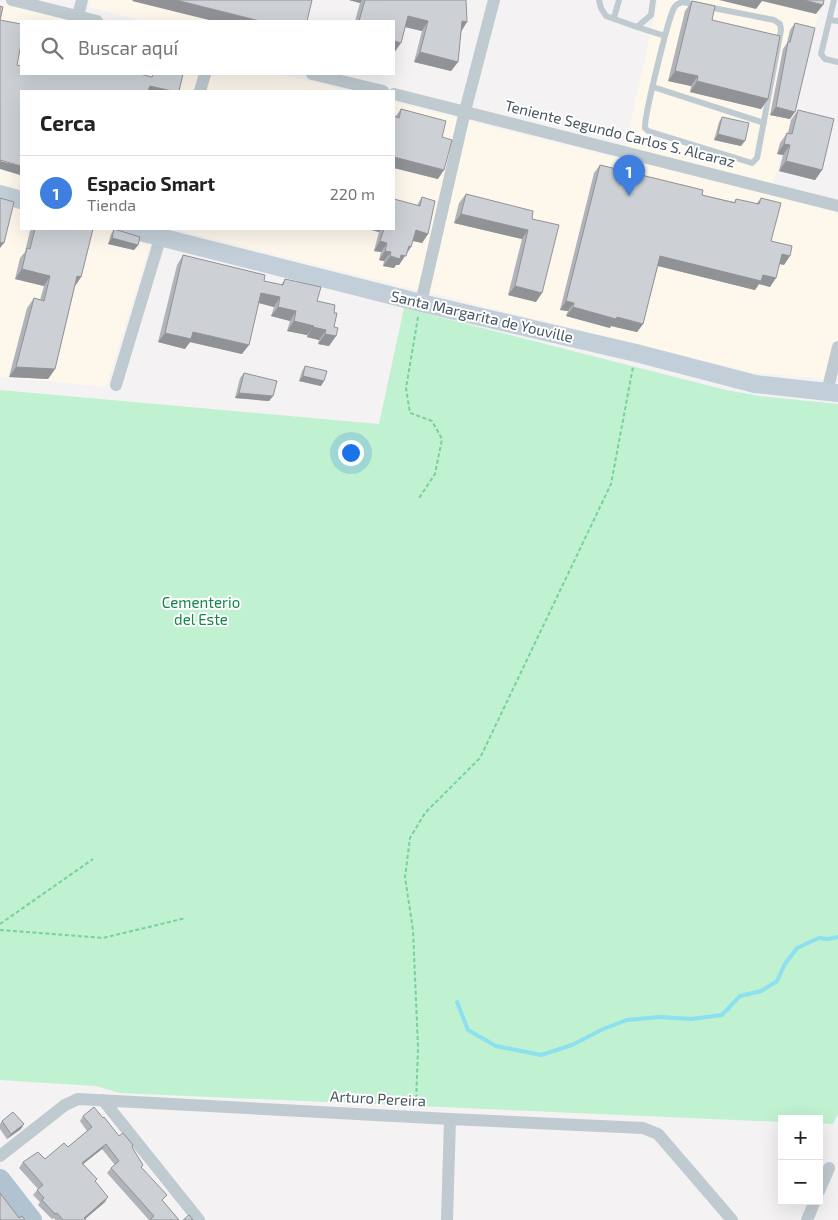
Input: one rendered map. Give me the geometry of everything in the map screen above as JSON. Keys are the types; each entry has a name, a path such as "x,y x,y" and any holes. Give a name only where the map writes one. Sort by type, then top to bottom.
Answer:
{"main road":[{"path":"0,1179 32,1220"}],"street":[{"path":"12,0 93,20"},
{"path":"78,16 82,0"},
{"path":"420,309 465,111 494,0"},
{"path":"200,90 205,75"},
{"path":"316,75 379,90"},
{"name":"Teniente Segundo Carlos S. Alcaraz","path":"395,94 838,206"},
{"path":"0,194 20,200"},
{"name":"Santa Margarita de Youville","path":"136,230 161,233 420,309 636,353 755,384 832,392"},
{"path":"116,384 161,233"},
{"path":"832,392 838,348"},
{"name":"Arturo Pereira","path":"0,1156 65,1105 78,1098 643,1128 658,1134 732,1220"},
{"path":"103,1100 199,1220"},
{"path":"447,1220 450,1119"},
{"path":"823,1182 829,1168"},
{"path":"807,1220 813,1205"}],"lane":[{"path":"599,0 606,16 665,36"},
{"path":"614,18 620,0"},
{"path":"637,27 651,15 653,0"},
{"path":"834,0 820,54 825,59 838,62"},
{"path":"683,2 774,20 780,24 781,30 757,158 752,163 648,131 645,124 665,36 674,7 678,3 683,2"},
{"path":"830,20 838,21"},
{"path":"654,87 764,123"}],"path":[{"path":"419,498 435,474 442,439 432,420 410,413 406,388 420,309"},
{"path":"416,1117 418,1047 413,930 405,877 410,838 425,813 480,758 607,493 611,484 633,367"},
{"path":"0,924 93,859"},
{"path":"0,930 103,938 186,918"}],"shaded area":[{"path":"90,0 298,0 292,20 140,20 89,7"},
{"path":"658,0 822,0 771,192 838,209 838,380 749,372 176,230 395,230 395,102 622,159"},
{"path":"0,3 68,20 20,20 20,75 285,75 346,90 20,90 20,230 155,230 106,387 0,377"}],"green space":[{"name":"Cementerio del Este","path":"404,308 726,390 760,396 838,404 838,1114 833,1124 823,1123 823,1115 778,1115 778,1122 120,1093 96,1086 0,1080 0,390 379,424"}],"building":[{"path":"176,0 312,0 307,20 256,20"},
{"path":"365,0 466,0 467,22 462,21 458,62 420,52 428,21 408,16 401,43 395,41 395,20 359,20"},
{"path":"804,0 824,0 823,5"},
{"path":"692,1 715,6 712,20 780,36 768,99 697,81 698,76 675,71"},
{"path":"0,6 3,7 0,20"},
{"path":"0,20 20,24 20,49 17,65 20,66 20,75 144,75 152,77 153,75 183,75 179,90 168,90 150,86 148,90 20,90 20,166 0,160"},
{"path":"795,23 815,28 795,112 776,107 788,42 790,42"},
{"path":"401,109 446,121 442,137 452,140 444,170 395,157 395,116 399,118"},
{"path":"798,110 834,119 822,170 786,161 790,145 784,144 787,133 792,134"},
{"path":"722,117 749,123 745,141 718,134"},
{"path":"600,165 703,190 702,195 735,203 736,199 759,204 761,198 781,203 771,241 792,246 790,256 782,254 776,278 763,275 761,281 660,256 643,324 617,317 616,319 573,307 574,303 566,301"},
{"path":"466,194 533,211 532,219 559,225 542,293 515,286 528,230 461,214"},
{"path":"422,197 435,201 428,234 416,230 406,256 401,255 400,259 390,256 391,252 385,251 387,243 380,241 384,230 395,230 395,199 420,206"},
{"path":"0,198 14,202 4,243 0,242"},
{"path":"35,230 93,230 81,277 77,276 55,369 16,367 34,298 44,301 50,276 22,269 27,248 30,249"},
{"path":"114,230 140,237 138,245 112,238"},
{"path":"183,255 265,275 264,281 283,285 285,279 321,287 317,301 335,305 334,313 337,313 334,327 338,328 336,336 325,334 326,330 294,321 296,311 278,307 280,297 261,293 249,345 193,332 191,339 165,333"},
{"path":"305,366 327,371 324,381 303,376"},
{"path":"244,373 277,381 273,396 239,393"},
{"path":"94,1107 119,1136 123,1133 133,1145 132,1147 143,1165 141,1167 167,1195 162,1200 179,1220 150,1220 154,1216 111,1168 119,1161 106,1144 82,1163 97,1179 95,1181 108,1197 84,1218 86,1220 63,1220 42,1200 44,1198 37,1190 43,1185 23,1162 38,1152 45,1159 64,1143 68,1147 92,1127 83,1116"},
{"path":"13,1112 24,1124 11,1134 2,1121"},
{"path":"0,1193 19,1218 22,1216 25,1220 0,1220"},
{"path":"189,1215 193,1220 183,1220"}],"waterway":[{"path":"457,1002 468,1030 496,1046 541,1055 572,1045 603,1029 627,1020 659,1017 691,1019 722,1015 740,996 761,991 777,981 785,964 797,948 819,938 838,937"}],"place":[{"name":"Espacio Smart","path":"629,196"}]}
